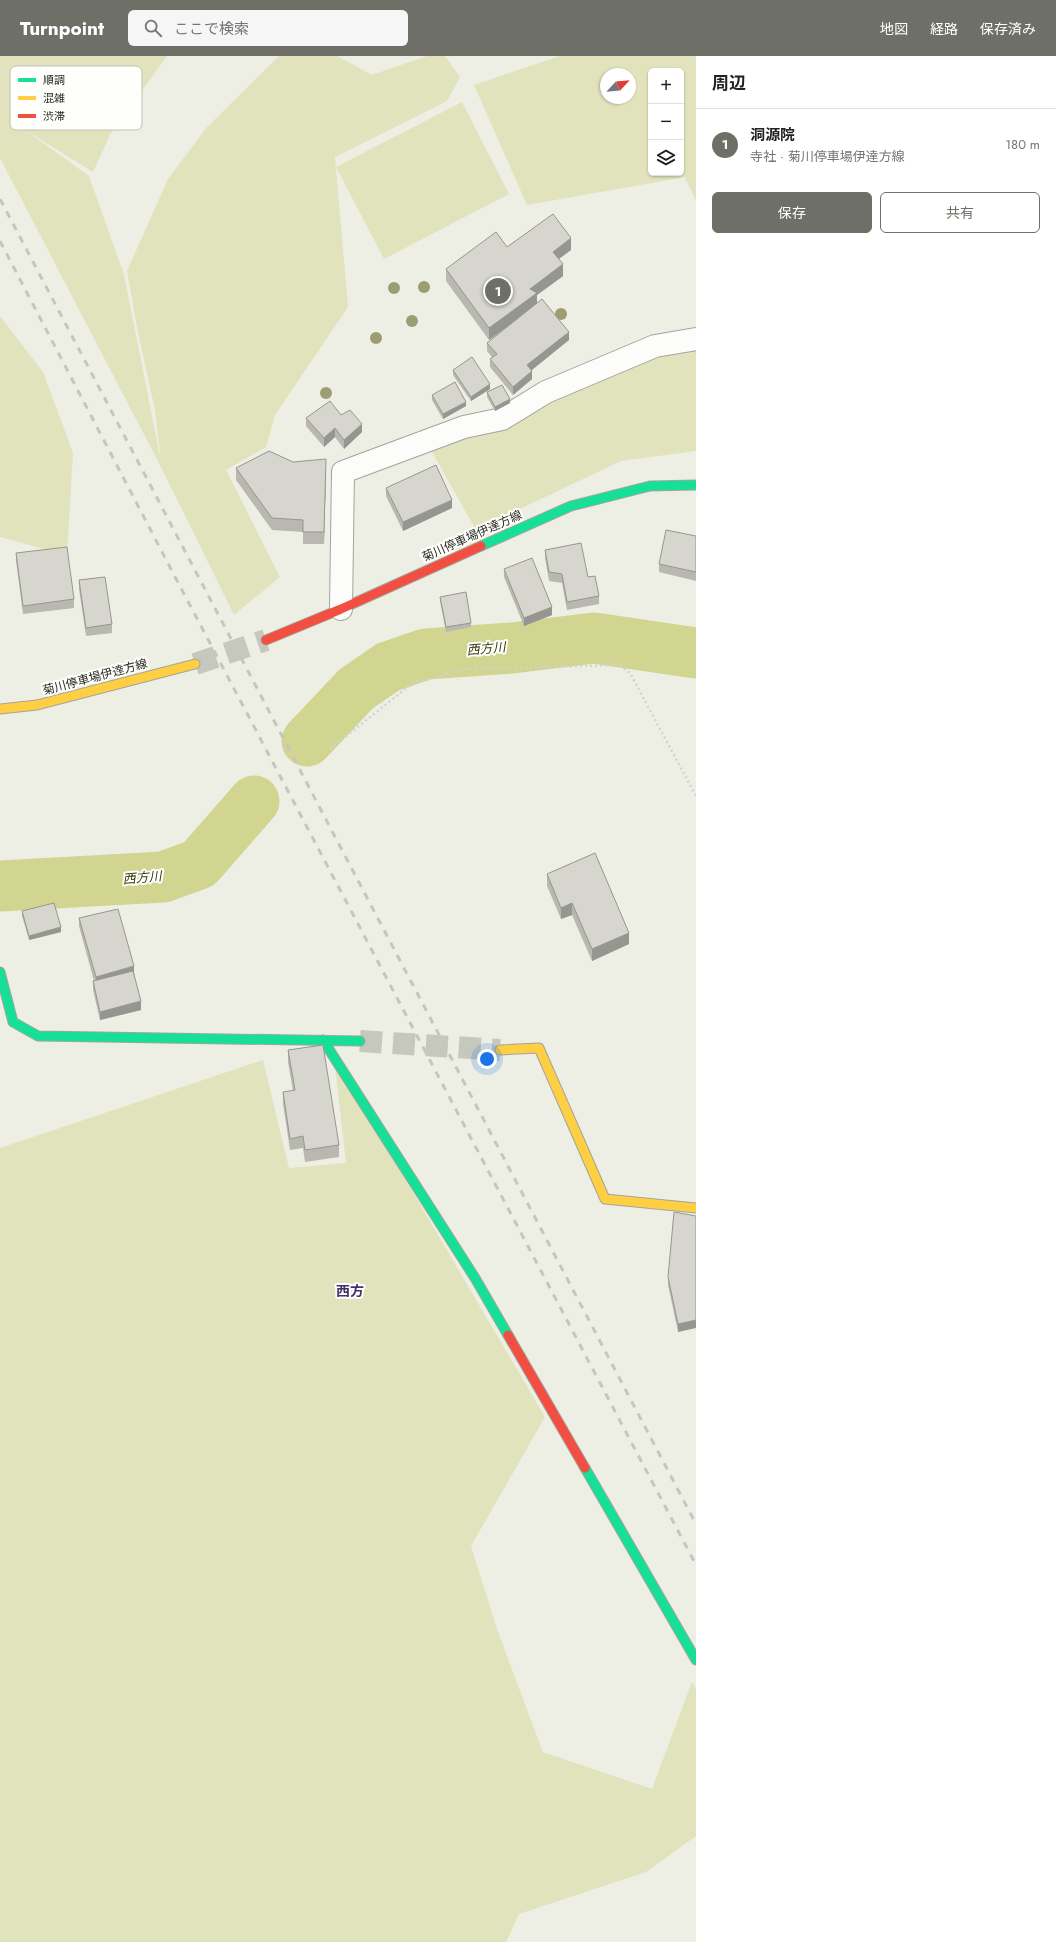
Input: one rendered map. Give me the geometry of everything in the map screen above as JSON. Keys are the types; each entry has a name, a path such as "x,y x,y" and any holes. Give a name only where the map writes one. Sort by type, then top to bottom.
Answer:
{"street":[{"path":"341,609 343,472 464,426 502,419 546,392 655,346 696,338"},
{"name":"菊川停車場伊達方線","path":"266,640 341,609 571,506 650,486 696,485"},
{"name":"菊川停車場伊達方線","path":"0,709 37,705 194,664"},
{"path":"0,972 13,1022 38,1036 360,1041"},
{"path":"323,1040 475,1278 696,1660"},
{"path":"500,1050 539,1048 605,1199 696,1208"}],"path":[{"path":"330,749 413,683 466,668 620,665 630,673 696,796"}],"green space":[{"path":"0,56 167,56 142,91 142,66 10,66 10,130 25,130 89,176 124,275 161,461 155,410 138,332 127,271 168,179 207,127 279,56 337,56 372,75 427,56 445,56 460,77 447,101 335,157 348,307 275,415 266,447 226,470 280,577 234,615 162,469 0,158"},
{"path":"560,56 696,56 696,201 685,177 527,205 474,85"},
{"path":"462,102 509,194 384,259 336,167"},
{"path":"25,130 114,130 93,172"},
{"path":"0,316 43,372 73,453 67,555 0,537"},
{"path":"696,339 696,451 621,461 476,530 426,441"},
{"path":"334,1058 545,1417 471,1546 498,1632 543,1752 652,1789 692,1682 696,1688 696,1836 646,1872 519,1914 506,1942 0,1942 0,1148 263,1060 289,1168 346,1163"}],"building":[{"path":"553,214 571,238 553,252 563,264 530,289 537,293 489,328 446,269 496,232 507,247"},
{"path":"542,299 569,332 527,365 532,371 513,387 490,359 497,354 487,343"},
{"path":"472,357 490,384 471,397 453,370"},
{"path":"455,382 466,402 443,414 432,395"},
{"path":"502,385 510,399 495,407 487,392"},
{"path":"330,401 341,415 350,410 362,424 344,440 335,428 324,438 306,418"},
{"path":"269,451 293,462 326,459 324,532 303,532 303,520 272,518 236,468"},
{"path":"436,465 452,500 403,522 386,488"},
{"path":"666,530 696,536 696,572 659,564"},
{"path":"581,543 588,577 595,576 599,596 567,602 562,574 549,572 545,550"},
{"path":"67,547 74,599 23,606 16,553"},
{"path":"532,558 552,607 524,618 504,569"},
{"path":"105,577 112,624 86,628 79,580"},
{"path":"466,592 471,623 446,627 440,597"},
{"path":"595,853 629,933 592,949 572,903 561,908 547,874"},
{"path":"54,903 61,927 29,936 22,911"},
{"path":"118,909 134,966 96,977 79,918"},
{"path":"133,971 141,1001 100,1012 93,981"},
{"path":"323,1045 339,1145 305,1150 303,1136 290,1139 283,1092 295,1090 288,1050"},
{"path":"674,1212 696,1216 696,1320 678,1324 668,1277"}],"waterway":[{"name":"西方川","path":"307,741 356,689 388,667 426,654 512,648 594,638 696,653"},
{"name":"西方川","path":"0,886 163,877 199,864 254,801"}],"tunnel":[{"path":"195,664 266,640"},
{"path":"360,1041 500,1050"}],"railway":[{"path":"0,199 696,1524"},
{"path":"0,241 173,573 696,1565"}],"traffic: fast":[{"path":"481,546 571,506 650,486 696,485"},
{"path":"0,972 13,1022 38,1036 360,1041"},
{"path":"323,1040 475,1278 508,1335"},
{"path":"585,1468 696,1660"}],"traffic: slow":[{"path":"0,709 37,705 195,664"},
{"path":"500,1050 539,1048 605,1199 696,1208"}],"traffic: jam":[{"path":"266,640 341,609 481,546"},
{"path":"508,1335 585,1468"}],"place":[{"name":"洞源院","path":"498,291"}],"district":[{"name":"西方","path":"350,1291"}]}
